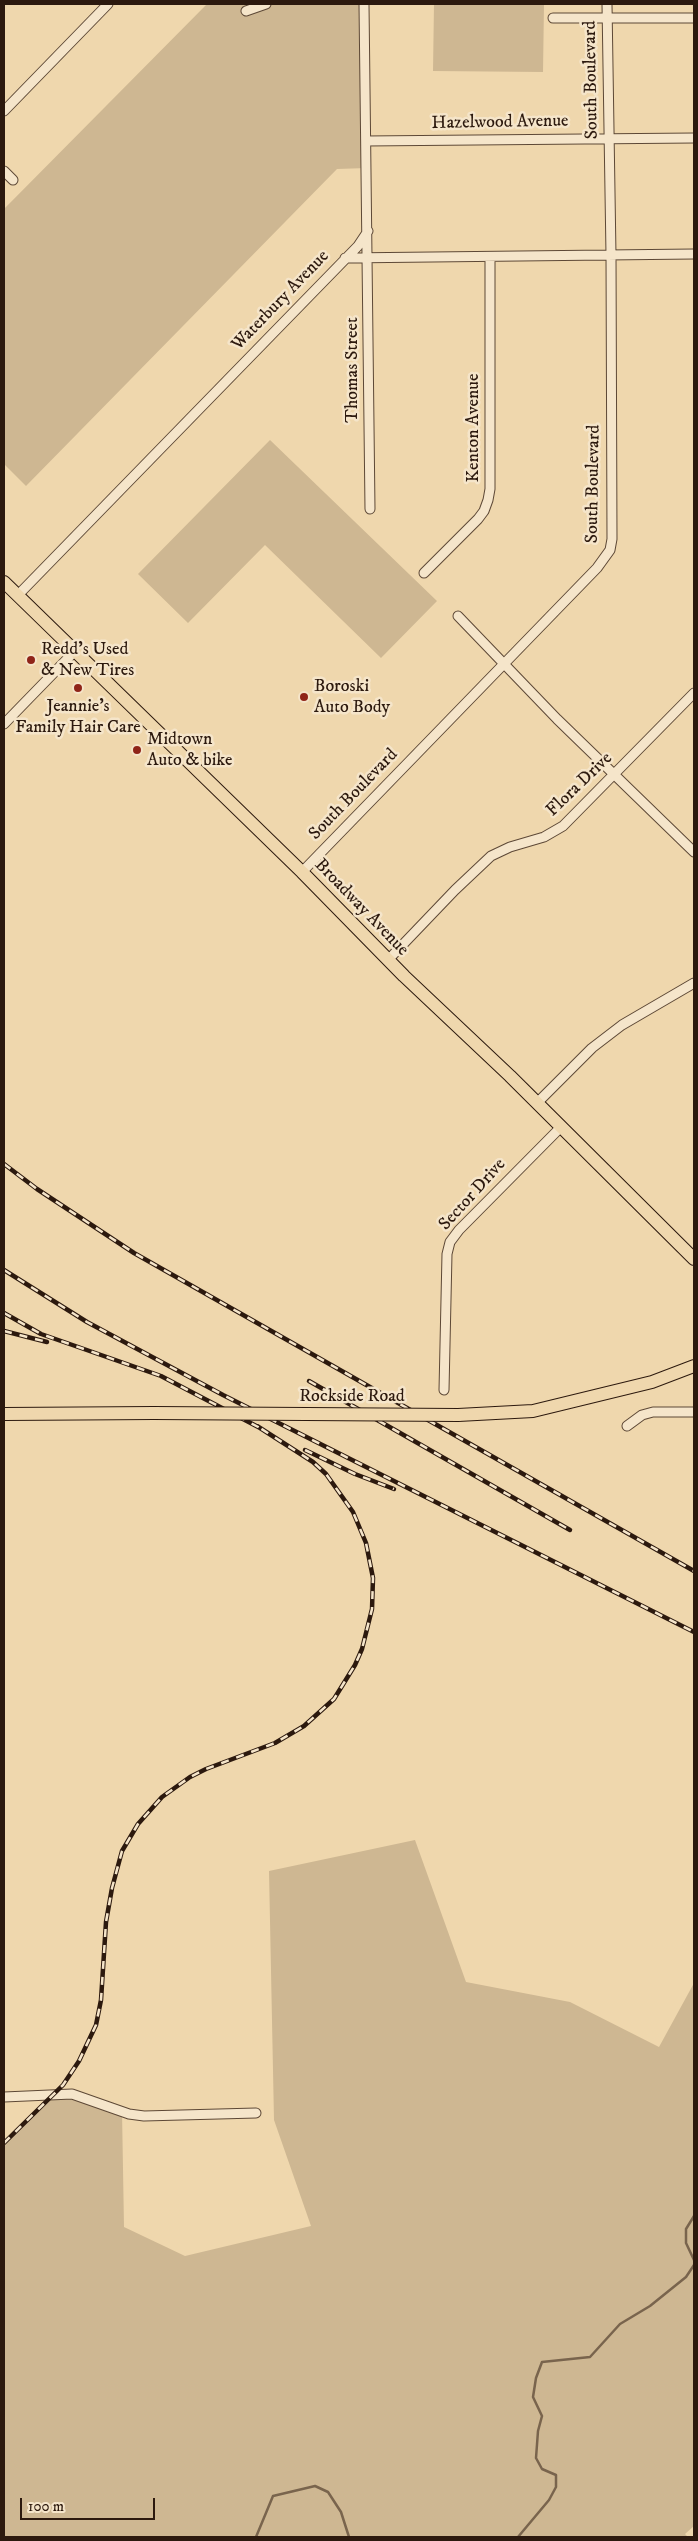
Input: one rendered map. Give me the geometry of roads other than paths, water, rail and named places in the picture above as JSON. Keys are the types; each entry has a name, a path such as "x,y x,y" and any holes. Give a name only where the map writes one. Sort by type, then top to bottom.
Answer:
{"main road":[{"name":"Broadway Avenue","path":"4,582 302,872 388,960 537,1103 560,1128 694,1259"},
{"name":"Rockside Road","path":"4,1414 458,1415 533,1412 652,1382 694,1366"}],"street":[{"path":"4,111 108,4"},
{"path":"246,11 266,4"},
{"name":"Thomas Street","path":"364,4 369,258 370,509"},
{"name":"South Boulevard","path":"302,872 597,568 610,550 612,539 611,255 607,4"},
{"path":"553,18 694,18"},
{"name":"Hazelwood Avenue","path":"366,141 694,138"},
{"path":"4,171 13,180"},
{"path":"345,258 368,231"},
{"name":"Waterbury Avenue","path":"18,595 345,258 694,254"},
{"name":"Kenton Avenue","path":"424,573 478,518 484,511 488,500 490,489 490,257"},
{"path":"458,616 694,852"},
{"path":"4,724 74,652"},
{"name":"Flora Drive","path":"388,960 455,890 491,856 510,847 554,833 694,693"},
{"path":"537,1103 592,1048 614,1031 694,983"},
{"name":"Sector Drive","path":"444,1390 447,1254 450,1242 459,1230 560,1128"},
{"path":"628,1426 642,1415 653,1412 694,1412"},
{"path":"4,2097 72,2094 129,2114 144,2116 256,2113"}],"waterway":[{"path":"694,2216 686,2229 686,2243 694,2260"},
{"path":"518,2537 549,2500 556,2487 556,2475 542,2469 536,2458 538,2431 542,2416 533,2397 536,2378 542,2362 590,2357 620,2324 650,2306 686,2277 694,2265"},
{"path":"256,2537 273,2496 315,2486 328,2492 341,2512 349,2537"}],"railway":[{"path":"4,1164 37,1189 134,1253 694,1571"},
{"path":"4,1270 87,1322 223,1395 694,1632"},
{"path":"4,1313 41,1334 161,1376 262,1429"},
{"path":"4,1331 47,1342"},
{"path":"309,1381 570,1530"},
{"path":"4,2143 63,2085 79,2061 96,2025 101,2000 106,1922 112,1888 122,1851 138,1824 162,1797 190,1777 275,1743 304,1726 334,1699 355,1665 362,1649 372,1609 373,1578 366,1543 353,1512 326,1474 313,1462 257,1426"},
{"path":"305,1450 355,1474 394,1489"}],"place":[{"name":"Redd's Used & New Tires","path":"31,660"},
{"name":"Jeannie's Family Hair Care","path":"78,688"},
{"name":"Boroski Auto Body","path":"304,697"},
{"name":"Midtown Auto & bike","path":"137,750"}]}
